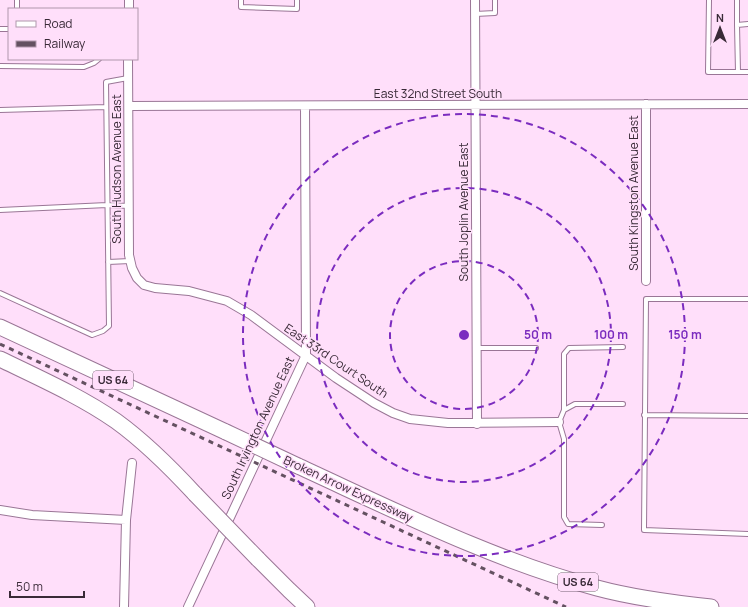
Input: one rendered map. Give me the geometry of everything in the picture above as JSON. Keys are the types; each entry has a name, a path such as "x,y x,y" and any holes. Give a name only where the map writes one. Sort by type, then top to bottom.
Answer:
{"highway":[{"name":"Broken Arrow Expressway","path":"0,327 298,466 452,536 505,558 598,588 636,597 710,607"},
{"name":"US 64","path":"0,359 55,385 116,421 170,467 288,590 307,607"}],"street":[{"name":"South Joplin Avenue East","path":"475,0 477,424"},
{"name":"South Hudson Avenue East","path":"128,60 130,261 136,278"},
{"name":"South Kingston Avenue East","path":"646,104 646,281"},
{"name":"East 32nd Street South","path":"129,106 748,104"},
{"name":"South Irvington Avenue East","path":"188,607 306,355 305,106"},
{"name":"East 33rd Court South","path":"136,278 144,285 155,288 189,291 227,301 251,315 336,378 374,403 393,413 410,419 426,422 477,424 559,422"},
{"path":"124,607 126,520 132,463"},
{"path":"0,510 32,515 126,520"}],"lane":[{"path":"241,0 241,7 297,9 297,0"},
{"path":"475,14 495,13 495,0"},
{"path":"709,0 708,72 748,72"},
{"path":"737,0 738,72"},
{"path":"737,24 748,24"},
{"path":"16,60 16,66"},
{"path":"0,66 84,66 94,63 98,60"},
{"path":"0,294 92,335 103,331 109,326 106,82 129,78"},
{"path":"0,110 106,107"},
{"path":"0,210 108,205 129,206"},
{"path":"108,262 130,261"},
{"path":"748,299 646,299 644,415 644,530 748,534"},
{"path":"476,348 536,348"},
{"path":"602,524 568,524 564,517 564,439 559,422 564,410 564,354 569,348 623,348"},
{"path":"564,410 575,404 623,404"},
{"path":"644,415 748,416"}],"railway":[{"path":"0,344 566,607"}]}
